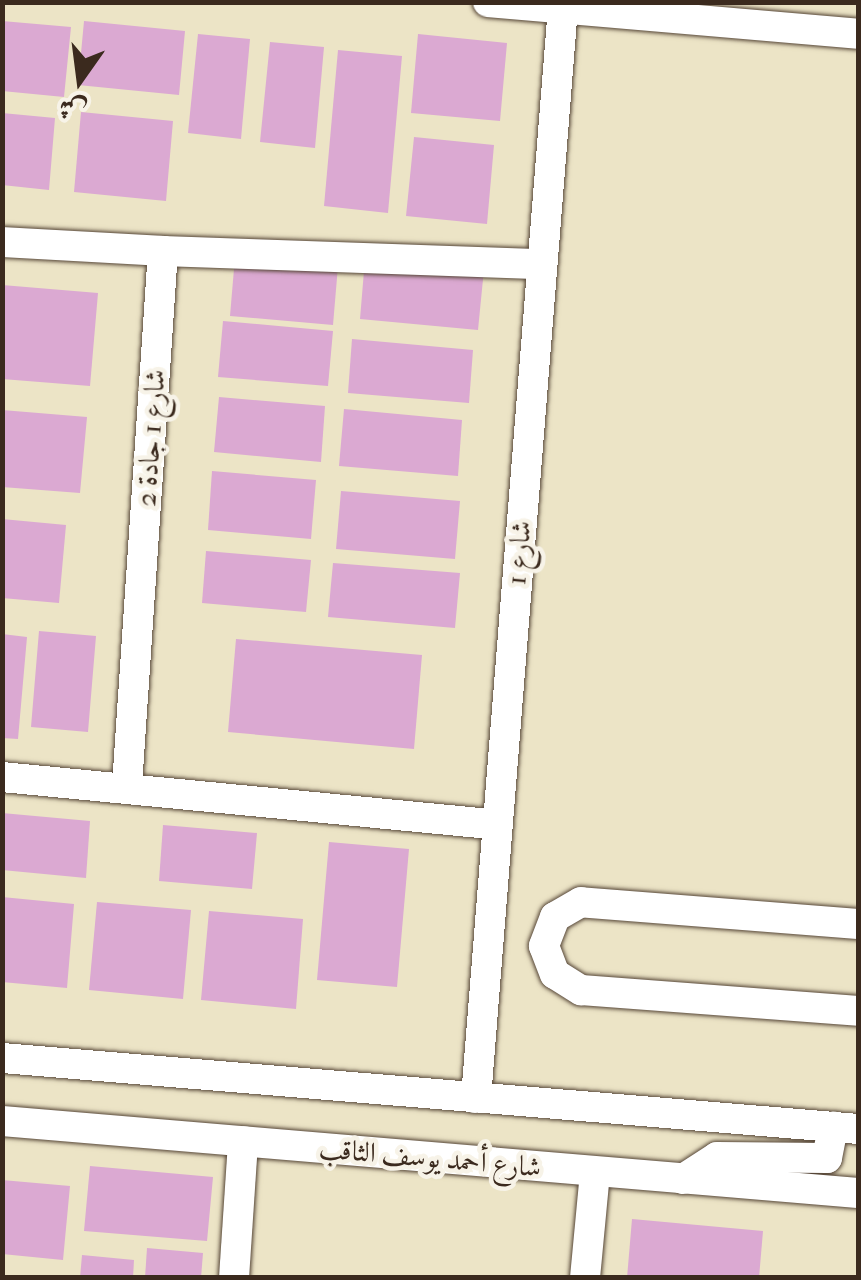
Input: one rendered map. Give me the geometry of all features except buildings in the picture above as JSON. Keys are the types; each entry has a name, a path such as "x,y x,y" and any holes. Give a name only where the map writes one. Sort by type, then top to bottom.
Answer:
{"street":[{"path":"488,2 858,34"},
{"name":"شارع 1","path":"476,1098 563,8"},
{"path":"2,242 542,264"},
{"name":"شارع 1 جادة 2","path":"128,786 163,251"},
{"path":"2,777 498,824"},
{"path":"858,924 581,902 554,917 544,946 555,974 581,990 858,1012"},
{"path":"2,1058 846,1128 827,1158 716,1157 684,1179"},
{"name":"شارع أحمد يوسف الثاقب","path":"2,1121 858,1193"},
{"path":"234,1278 244,1141"},
{"path":"585,1278 595,1172"}]}
